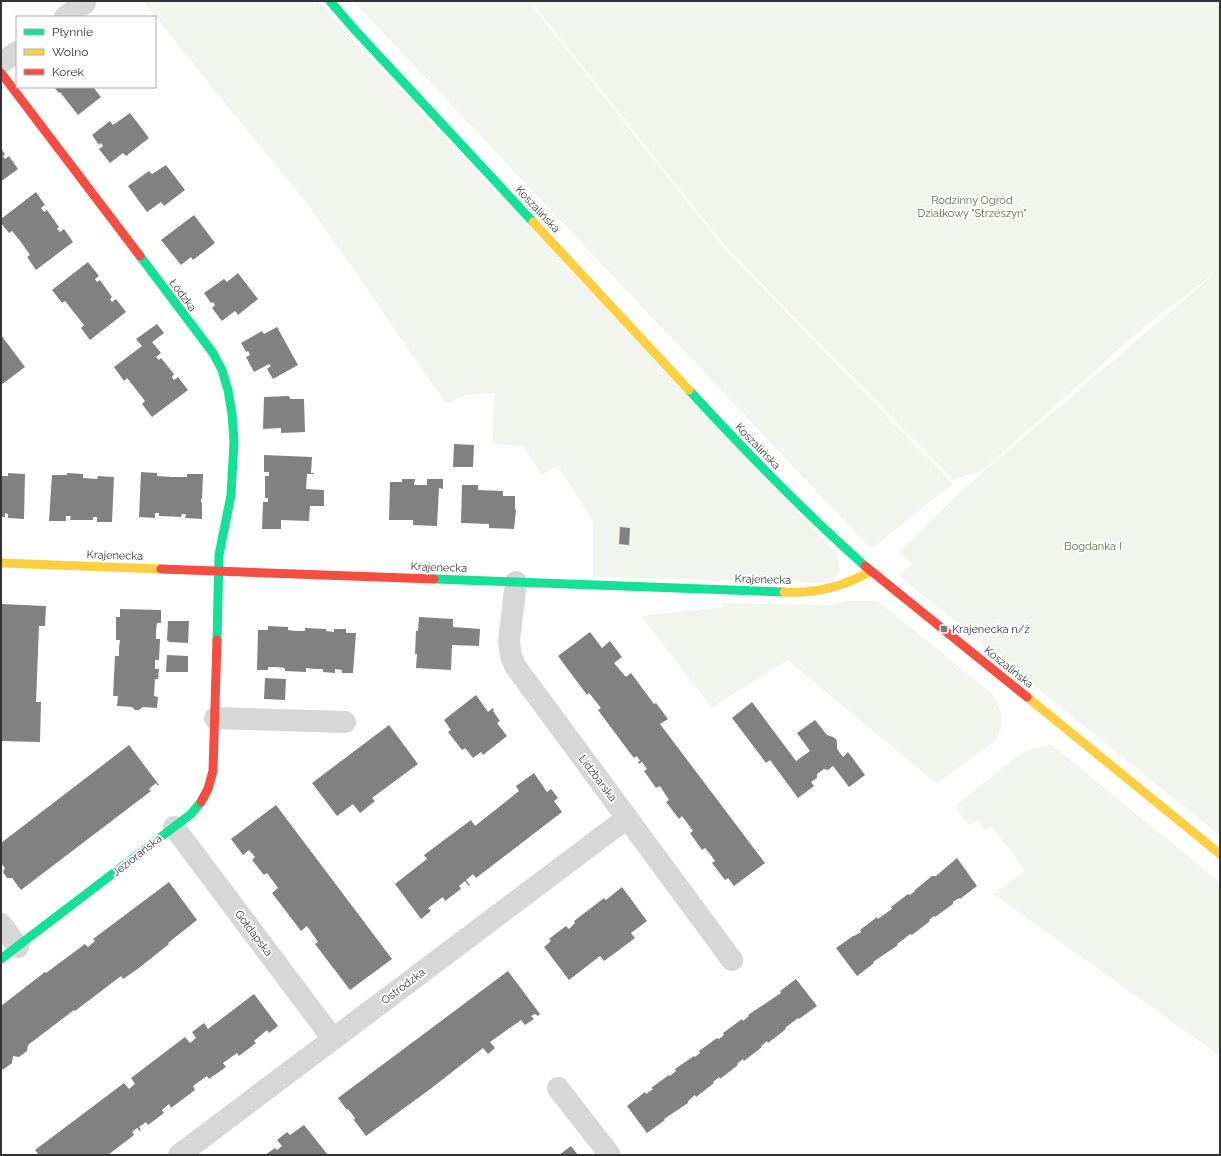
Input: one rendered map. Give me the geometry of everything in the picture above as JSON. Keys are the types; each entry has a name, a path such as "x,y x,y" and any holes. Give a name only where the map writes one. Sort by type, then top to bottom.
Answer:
{"street":[{"name":"Koszalińska","path":"330,1 761,468 832,537 1220,854"},
{"path":"66,16 85,3"},
{"path":"1,63 16,53"},
{"name":"Łódzka","path":"1,73 213,353 222,370 228,390 232,414 234,442 231,495 219,555 218,571"},
{"name":"Krajenecka","path":"1,563 814,592 838,587 872,571"},
{"name":"Jeziorańska","path":"1,959 191,814 198,807 205,796 214,771 218,571"},
{"name":"Lidzbarska","path":"516,582 509,641 511,656 515,666 732,960"},
{"path":"215,718 345,722"},
{"name":"Ostródzka","path":"179,1155 627,818"},
{"name":"Gołdapska","path":"174,827 333,1039"},
{"path":"1,924 18,946"},
{"path":"558,1088 610,1155"}],"green space":[{"path":"143,1 317,1 837,554 840,569 834,580 825,583 593,577 593,522 558,466 542,475 523,446 492,444 494,393 465,395 446,404 302,197"},
{"path":"353,1 528,1 723,247 953,484 871,549"},
{"name":"Rodzinny Ogród Działkowy \"Strzeszyn\"","path":"531,1 1220,1 1220,836 898,575 912,564 899,552 960,492 1215,273 1145,326 982,471 953,480 724,245"},
{"path":"844,601 878,601 994,695 1001,713 1002,724 998,736 994,742 937,784 787,660 712,708 641,616 724,607 720,603 831,605"},
{"path":"1052,745 1220,882 1220,1056 993,894 1025,870 992,826 985,831 978,820 970,826 957,810 958,803 1019,755 1032,748"}],"building":[{"path":"55,88 94,88 101,97 78,115 60,92 59,93"},
{"path":"130,113 149,138 126,156 123,153 110,163 99,149 103,146 101,143 99,145 92,135 110,121 113,125"},
{"path":"1,149 5,154 3,156 5,159 9,156 18,169 3,180 1,180"},
{"path":"166,165 185,190 164,206 161,202 147,212 128,186 149,171 152,174"},
{"path":"36,192 45,205 41,208 44,212 47,210 59,227 57,229 60,232 64,229 73,242 36,270 27,257 30,255 12,231 9,233 1,223 1,219"},
{"path":"194,215 215,243 193,260 191,257 181,265 161,240"},
{"path":"88,262 99,276 95,279 97,282 100,280 112,297 110,299 112,302 116,299 126,312 90,340 81,328 84,325 65,301 62,303 52,290"},
{"path":"238,273 258,299 238,315 235,311 222,321 212,308 215,305 213,302 211,303 204,293 224,279 227,282"},
{"path":"157,324 164,333 152,342 161,353 156,357 159,360 161,358 174,374 172,377 174,380 178,377 188,390 152,417 142,404 145,401 127,378 124,381 114,367 142,346 136,339"},
{"path":"277,327 298,365 273,379 267,369 271,366 269,364 254,372 246,357 250,355 248,351 246,352 241,343 262,331 264,334"},
{"path":"1,335 25,367 1,385"},
{"path":"289,396 290,399 304,399 305,432 281,433 281,428 263,429 264,397"},
{"path":"454,444 474,445 473,467 453,467"},
{"path":"264,455 312,457 311,473 314,474 307,474 306,489 324,490 324,506 310,506 309,521 281,520 281,529 262,529 263,502 268,502 268,498 265,498 265,476 269,476 269,472 264,472"},
{"path":"141,472 157,473 157,476 172,477 187,477 187,474 203,474 201,499 202,519 185,518 186,514 182,514 181,517 159,516 159,513 155,513 155,518 139,517"},
{"path":"8,473 25,474 24,519 8,518 8,514 5,513 5,517 1,517 1,476 8,476"},
{"path":"67,473 83,474 83,478 97,479 98,476 114,477 112,522 97,522 97,517 93,517 93,520 70,520 71,516 66,516 66,521 49,521 52,475 67,475"},
{"path":"402,479 415,479 414,485 427,485 427,479 443,479 443,489 439,488 437,526 413,525 413,520 389,520 390,482 402,482"},
{"path":"462,485 478,485 478,490 503,491 503,496 515,496 516,510 514,529 489,528 489,524 461,523"},
{"path":"620,527 630,528 629,545 619,544"},
{"path":"1,604 46,606 45,626 39,626 36,702 41,702 40,742 1,741"},
{"path":"120,609 161,610 161,623 157,623 156,631 156,639 160,639 159,660 155,660 155,669 159,669 158,679 155,679 154,696 158,697 157,708 143,707 139,710 135,710 132,707 117,706 118,696 113,696 115,656 119,656 120,640 116,640 116,617 120,617"},
{"path":"419,617 453,619 453,627 480,629 479,646 452,645 451,670 416,668 416,631 418,631"},
{"path":"168,621 189,621 188,643 169,642 167,640"},
{"path":"268,626 288,627 288,630 296,631 305,631 305,628 326,629 326,631 334,632 334,629 346,629 346,633 356,633 353,673 342,673 342,670 335,669 335,673 323,672 323,669 306,668 306,672 285,671 285,668 276,667 268,667 268,670 257,670 258,630 268,630"},
{"path":"590,632 602,648 610,641 622,657 614,663 626,677 631,673 654,704 656,703 668,719 660,724 765,863 734,886 728,878 725,880 712,863 715,861 705,848 702,850 690,833 693,831 682,816 679,819 666,802 669,800 660,786 656,788 644,771 647,769 642,762 639,764 638,762 640,761 637,756 634,758 598,710 601,708 589,693 587,695 558,656"},
{"path":"167,655 188,656 188,672 166,672"},
{"path":"265,678 286,679 285,700 264,699"},
{"path":"476,695 488,712 493,708 493,711 500,721 497,723 507,736 483,755 481,752 473,758 465,748 462,750 448,732 451,730 444,720"},
{"path":"752,702 796,761 810,751 797,733 815,720 827,735 836,739 837,749 843,757 848,752 865,775 849,787 833,766 828,770 824,769 817,774 817,778 811,782 814,786 798,798 770,760 766,763 732,718"},
{"path":"389,725 418,764 372,798 375,801 360,813 353,804 337,816 312,783"},
{"path":"129,745 159,785 158,786 156,783 149,789 151,791 21,890 12,878 7,878 3,872 5,868 1,863 1,843"},
{"path":"534,773 547,792 551,789 558,798 554,801 562,812 476,878 473,874 466,880 470,885 469,886 465,881 459,886 461,889 445,901 443,897 428,908 431,911 421,919 395,884 427,859 424,855 471,820 475,826 519,791 516,786"},
{"path":"276,805 392,959 350,990 315,944 318,942 307,926 301,931 272,893 278,888 267,873 264,875 252,860 255,857 249,850 243,855 231,839"},
{"path":"957,858 977,886 960,899 959,898 953,902 953,904 935,917 934,916 912,935 910,934 857,976 836,948 861,932 860,930 877,917 878,919 892,909 891,907 908,894 910,895 932,876 936,876"},
{"path":"169,882 197,920 139,968 123,979 121,976 75,1011 74,1010 28,1045 27,1051 19,1057 13,1056 12,1063 4,1069 1,1069 1,1006 45,972 46,973 85,944 88,947 95,941 93,939"},
{"path":"622,887 647,921 631,933 635,938 604,961 600,956 569,980 544,947 551,941 549,939 558,932 566,926 569,929 575,923 574,921 604,898 606,900"},
{"path":"508,971 540,1014 538,1016 535,1014 531,1016 534,1019 525,1025 521,1020 490,1042 495,1048 488,1054 483,1048 366,1136 354,1120 355,1118 338,1098"},
{"path":"796,979 817,1006 799,1019 798,1018 768,1043 767,1041 761,1046 762,1047 744,1061 743,1059 737,1064 738,1065 720,1079 719,1077 713,1082 714,1083 696,1097 695,1095 688,1101 688,1103 664,1119 665,1120 647,1133 627,1106 645,1092 646,1094 653,1089 651,1088 669,1075 670,1076 676,1071 675,1069 694,1056 695,1057 700,1053 699,1051 717,1038 719,1039 724,1035 723,1033 742,1019 743,1021 749,1016 748,1015 781,993 780,991"},
{"path":"254,994 278,1026 269,1033 267,1030 254,1041 256,1043 239,1056 237,1053 223,1063 226,1067 209,1079 207,1076 193,1086 195,1090 171,1108 169,1104 162,1110 164,1113 148,1125 146,1122 139,1127 141,1130 140,1131 137,1128 132,1132 134,1135 108,1155 39,1155 35,1150 124,1083 129,1089 135,1084 131,1078 185,1037 190,1043 196,1038 192,1032 204,1023 208,1029"},
{"path":"304,1125 328,1155 265,1155 275,1148 277,1150 282,1146 277,1140 287,1132 290,1135"},
{"path":"571,1146 578,1155 559,1155"}],"traffic: fast":[{"path":"330,1 355,30 533,222"},
{"path":"140,256 213,353 222,370 228,390 232,414 234,442 231,495 219,555 217,640"},
{"path":"689,390 775,480 819,524 865,566"},
{"path":"434,579 784,592"},
{"path":"1,959 191,814 201,802"}],"traffic: slow":[{"path":"533,222 689,390"},
{"path":"1,563 161,569"},
{"path":"784,592 807,592 829,588 861,577 871,571"},
{"path":"1027,697 1220,854"}],"traffic: jam":[{"path":"1,73 140,256"},
{"path":"865,566 1027,697"},
{"path":"161,569 434,579"},
{"path":"201,802 208,789 213,771 217,640"}],"place":[{"name":"Krajenecka n/ż","path":"944,629"}],"park label":[{"name":"Bogdanka I","path":"1093,546"}]}
